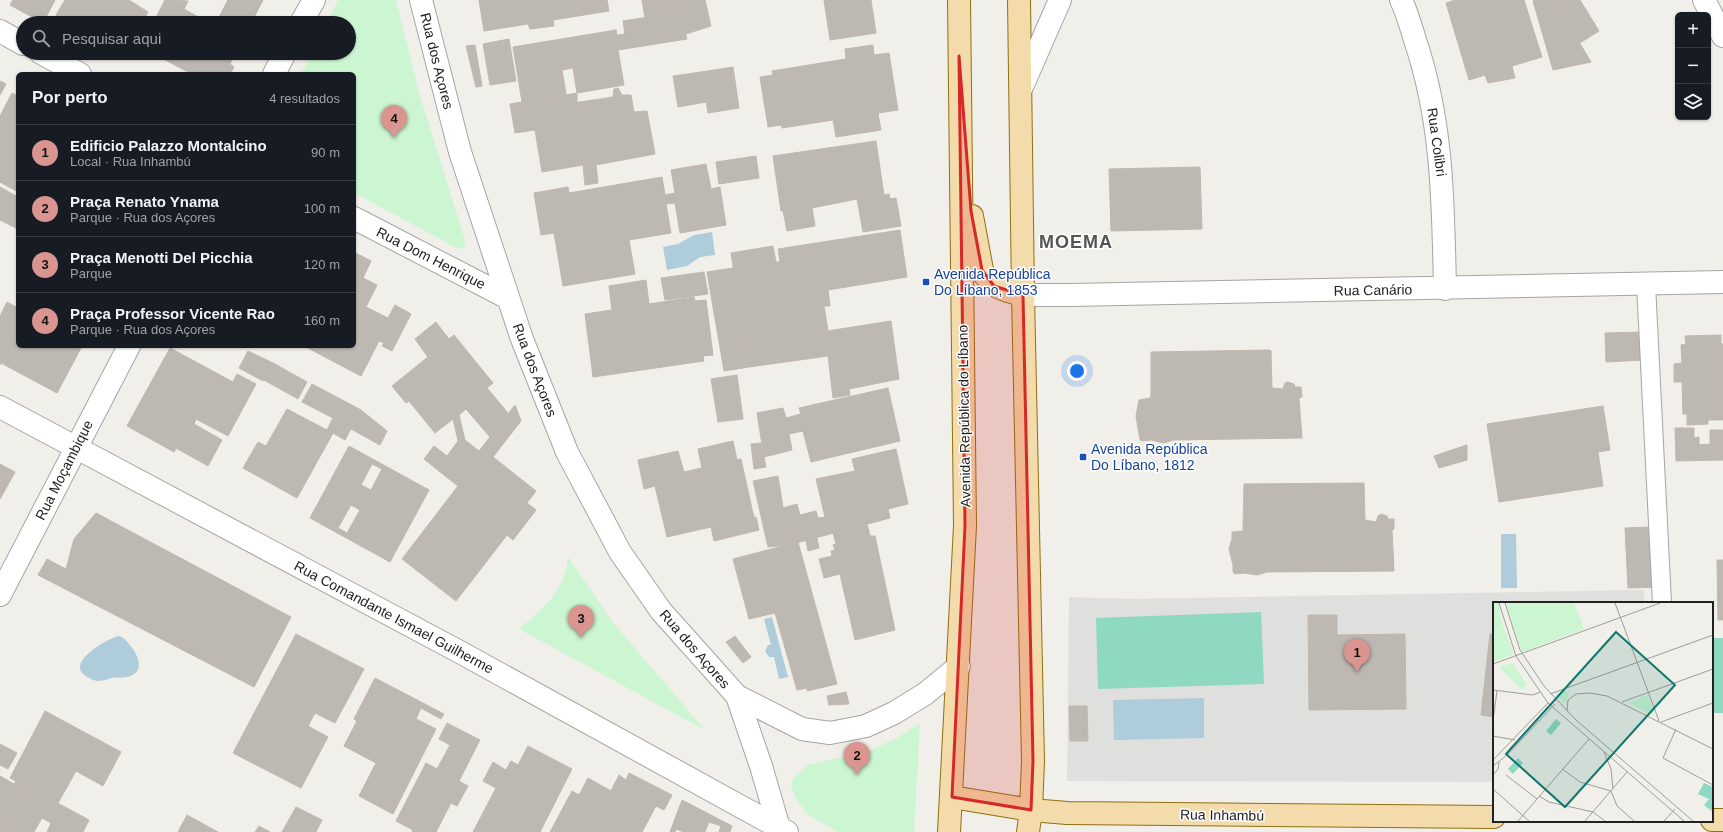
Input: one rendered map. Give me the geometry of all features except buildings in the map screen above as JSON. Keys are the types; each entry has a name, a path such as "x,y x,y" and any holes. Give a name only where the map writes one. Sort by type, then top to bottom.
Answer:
{"main road":[{"name":"Avenida República do Líbano","path":"949,832 959,666 965,526 959,0"},
{"path":"1019,0 1023,294 1033,761 1031,810 1028,832"},
{"path":"959,56 971,211 982,270 994,286 1005,291 1023,294"},
{"name":"Rua Inhambú","path":"952,797 1031,810 1067,813 1493,818"}],"street":[{"path":"305,16 314,0"},
{"name":"Rua dos Açores","path":"421,0 460,152 522,339 567,452 620,552 661,611 737,696 802,729 830,733 866,726 894,713 925,694 959,666"},
{"path":"1021,89 1060,0"},
{"name":"Rua Colibri","path":"1401,0 1423,64 1435,118 1443,183 1445,289"},
{"path":"1704,0 1723,36"},
{"path":"0,31 16,40"},
{"path":"54,60 76,72"},
{"path":"275,72 281,60"},
{"name":"Rua Dom Henrique","path":"356,219 508,298"},
{"name":"Rua Canário","path":"1023,294 1079,295 1445,289 1723,282"},
{"name":"Rua Moçambique","path":"0,594 128,348"},
{"name":"Rua Comandante Ismael Guilherme","path":"0,407 458,651 783,830"},
{"name":"Rua dos Açores","path":"737,696 783,830"}],"lane":[{"path":"1646,284 1662,602"}],"highlighted area":[{"path":"959,56 971,211 982,270 994,286 1023,295 1033,761 1031,810 952,797 965,526"}],"shaded area":[{"path":"1644,590 1644,602 1493,602 1493,782 1067,781 1069,597 1131,599"}],"green space":[{"path":"338,0 396,0 419,93 465,240 466,245 462,249 457,248 356,194 356,72 302,72 308,60 356,60 356,16 330,16"},
{"path":"568,557 614,624 705,730 519,629 537,614 552,598 563,579"},
{"path":"1261,612 1264,684 1098,689 1096,618"},
{"path":"1713,638 1723,638 1723,713 1713,713"},
{"path":"920,723 914,832 838,832 807,814 797,800 791,786 793,779 808,765 871,750 897,738"}],"water":[{"path":"712,232 715,255 700,257 687,266 667,270 663,247 678,244 694,235"},
{"path":"1501,534 1516,534 1517,588 1501,588"},
{"path":"772,617 788,677 779,679 774,657 769,657 765,651 768,645 771,645 764,619"},
{"path":"118,636 126,640 137,656 139,665 136,672 127,677 97,681 83,674 80,668 85,657 106,641"},
{"path":"1204,698 1204,738 1114,740 1113,700"}],"place":[{"name":"Praça Professor Vicente Rao","path":"394,138"},
{"name":"Avenida República Do Líbano, 1853","path":"926,282"},
{"name":"Avenida República Do Líbano, 1812","path":"1083,457"},
{"name":"Praça Menotti Del Picchia","path":"581,638"},
{"name":"Edificio Palazzo Montalcino","path":"1357,672"},
{"name":"Praça Renato Ynama","path":"857,775"}],"district":[{"name":"MOEMA","path":"1076,242"}]}
